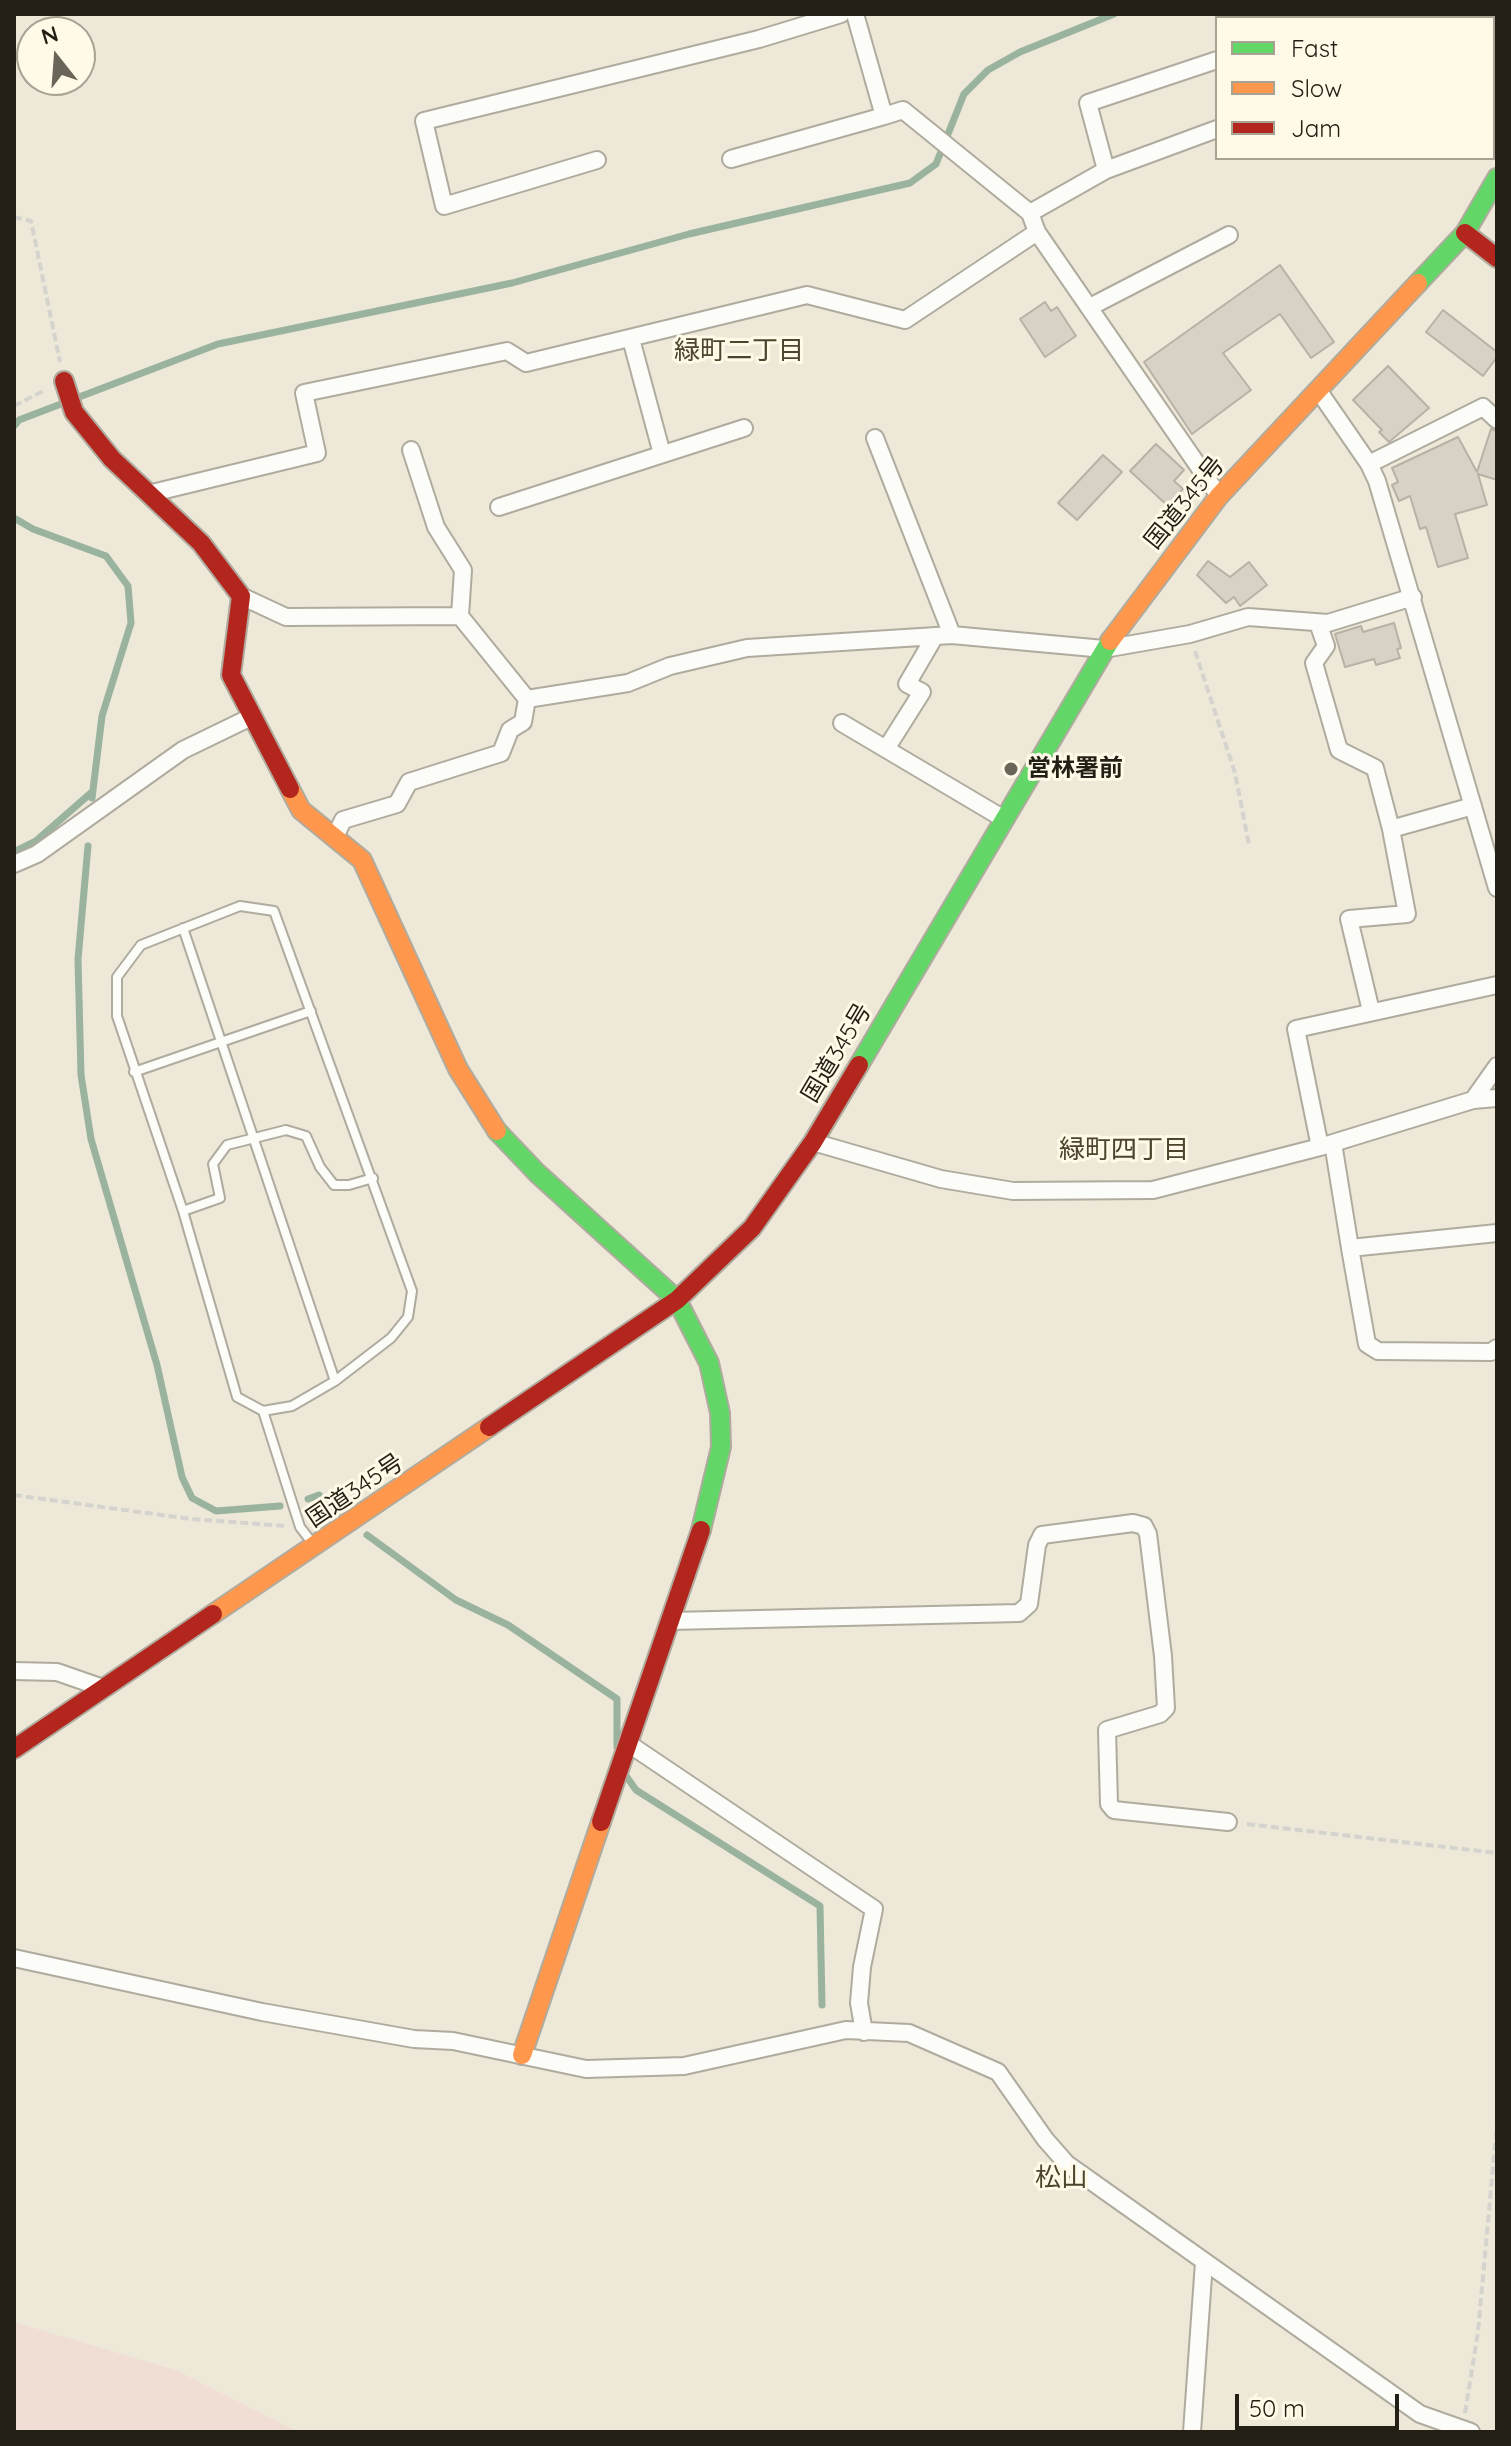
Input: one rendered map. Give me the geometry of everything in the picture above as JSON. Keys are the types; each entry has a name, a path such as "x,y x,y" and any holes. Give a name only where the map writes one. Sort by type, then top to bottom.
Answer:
{"main road":[{"name":"国道345号","path":"14,1749 677,1300 752,1228 813,1142 1104,649 1219,496 1465,233 1497,178"},
{"path":"1465,233 1497,258"},
{"path":"64,381 74,412 112,459 201,543 241,596 231,675 251,717 301,810 362,860 458,1069 499,1134 537,1173 677,1300 709,1363 720,1413 721,1447 710,1503 522,2055"}],"street":[{"path":"597,160 444,206 424,121 759,39 841,14"},
{"path":"855,14 884,116"},
{"path":"1106,170 1088,103 1215,61"},
{"path":"731,159 903,110 1030,213 1037,232 1219,496"},
{"path":"1030,213 1106,170 1215,130"},
{"path":"148,494 317,453 304,393 507,351 526,363 807,295 905,320 1037,232"},
{"path":"1090,307 1229,235"},
{"path":"631,339 662,454"},
{"path":"1318,390 1369,464 1413,597 1497,888"},
{"path":"1369,464 1483,407 1497,420"},
{"path":"499,507 744,428"},
{"path":"875,438 944,635"},
{"path":"335,837 343,820 397,804 409,782 501,753 510,730 523,722 527,699 460,616 463,570 436,527 411,450"},
{"path":"241,596 286,617 460,616"},
{"path":"527,699 628,683 670,666 747,648 944,635 1104,649 1190,634 1248,617 1328,623 1413,597"},
{"path":"1318,623 1326,646 1314,663 1339,750 1375,768 1391,829 1407,914 1349,919 1371,1011"},
{"path":"886,749 922,692 907,684 944,635"},
{"path":"14,864 37,854 183,750 251,717"},
{"path":"842,723 1004,819"},
{"path":"1391,829 1473,806"},
{"path":"1497,985 1296,1029 1350,1248 1367,1344 1378,1351 1491,1352 1497,1348"},
{"path":"1473,1100 1497,1066"},
{"path":"813,1142 941,1179 1013,1191 1072,1193 1153,1190 1326,1145 1473,1100 1497,1098"},
{"path":"1350,1248 1497,1233"},
{"path":"671,1621 1019,1613 1029,1604 1037,1545 1042,1535 1133,1523 1144,1526 1148,1534 1162,1640 1166,1708 1160,1714 1107,1730 1109,1804 1114,1810 1228,1822"},
{"path":"14,1671 57,1672 103,1688"},
{"path":"629,1744 874,1909 862,1967 859,2003 864,2032"},
{"path":"14,1958 262,2012 522,2055 586,2069 684,2066 846,2030 909,2033 998,2072 1045,2139 1067,2164 1420,2414 1467,2430"},
{"path":"1192,2432 1204,2262"}],"lane":[{"path":"240,906 274,911 412,1291 408,1317 391,1338 335,1381 292,1406 263,1411 237,1397 183,1211 117,1016 117,977 141,945 183,928 240,906"},
{"path":"183,928 335,1381"},
{"path":"134,1072 311,1011"},
{"path":"183,1211 220,1198 213,1164 227,1145 286,1130 306,1136 320,1167 334,1185 349,1185 373,1178"},
{"path":"263,1411 300,1527 316,1547"}],"path":[{"path":"14,217 31,221 64,381 14,406"},
{"path":"1190,634 1235,773 1249,845"},
{"path":"14,1495 191,1519 300,1527"},
{"path":"1228,1822 1497,1853"},
{"path":"1467,2430 1497,2123"}],"shaded area":[{"path":"14,2322 178,2371 298,2432 14,2432"}],"building":[{"path":"1280,265 1334,342 1311,358 1280,314 1223,353 1251,390 1192,434 1144,362"},
{"path":"1045,302 1051,311 1057,307 1076,336 1045,357 1020,319"},
{"path":"1443,310 1497,352 1497,357 1483,376 1426,332"},
{"path":"1388,366 1429,408 1389,442 1379,432 1382,430 1353,400"},
{"path":"1491,429 1497,431 1497,480 1478,474 1487,505 1455,514 1468,558 1438,567 1426,527 1420,529 1410,496 1399,501 1392,485 1398,482 1392,468 1458,437 1477,472"},
{"path":"1156,444 1184,470 1174,481 1183,489 1168,506 1130,471"},
{"path":"1103,455 1122,472 1077,520 1058,503"},
{"path":"1208,561 1230,577 1249,562 1267,585 1240,606 1234,597 1226,603 1197,575"},
{"path":"1394,623 1401,648 1397,649 1400,658 1376,665 1374,659 1345,667 1335,634 1361,626 1363,632"}],"waterway":[{"path":"14,426 19,420 218,344 512,283 689,234 910,183 936,164 964,94 988,70 1020,52 1114,14"},
{"path":"14,518 33,529 106,556 128,586 131,623 102,716 92,798"},
{"path":"14,852 36,841 92,792"},
{"path":"88,846 78,959 81,1075 91,1139 157,1365 182,1477 192,1498 216,1511 280,1506"},
{"path":"308,1499 319,1495 338,1511"},
{"path":"367,1535 456,1600 508,1625 617,1699 617,1747"},
{"path":"624,1773 636,1790 820,1906 822,2005"}],"traffic: fast":[{"path":"1418,283 1465,233 1497,178"},
{"path":"859,1065 1110,641"},
{"path":"497,1131 537,1173 677,1300 709,1363 720,1413 721,1447 701,1530"}],"traffic: slow":[{"path":"1110,641 1219,496 1418,283"},
{"path":"290,789 301,810 362,860 458,1069 497,1131"},
{"path":"213,1614 489,1427"},
{"path":"522,2055 601,1822"}],"traffic: jam":[{"path":"1465,233 1497,258"},
{"path":"64,381 74,412 112,459 201,543 241,596 231,675 290,789"},
{"path":"489,1427 677,1300 752,1228 813,1142 859,1065"},
{"path":"601,1822 701,1530"},
{"path":"14,1749 213,1614"}],"place":[{"name":"営林署前","path":"1011,769"}],"district":[{"name":"緑町二丁目","path":"739,351"},
{"name":"緑町四丁目","path":"1124,1150"},
{"name":"松山","path":"1061,2178"}]}
